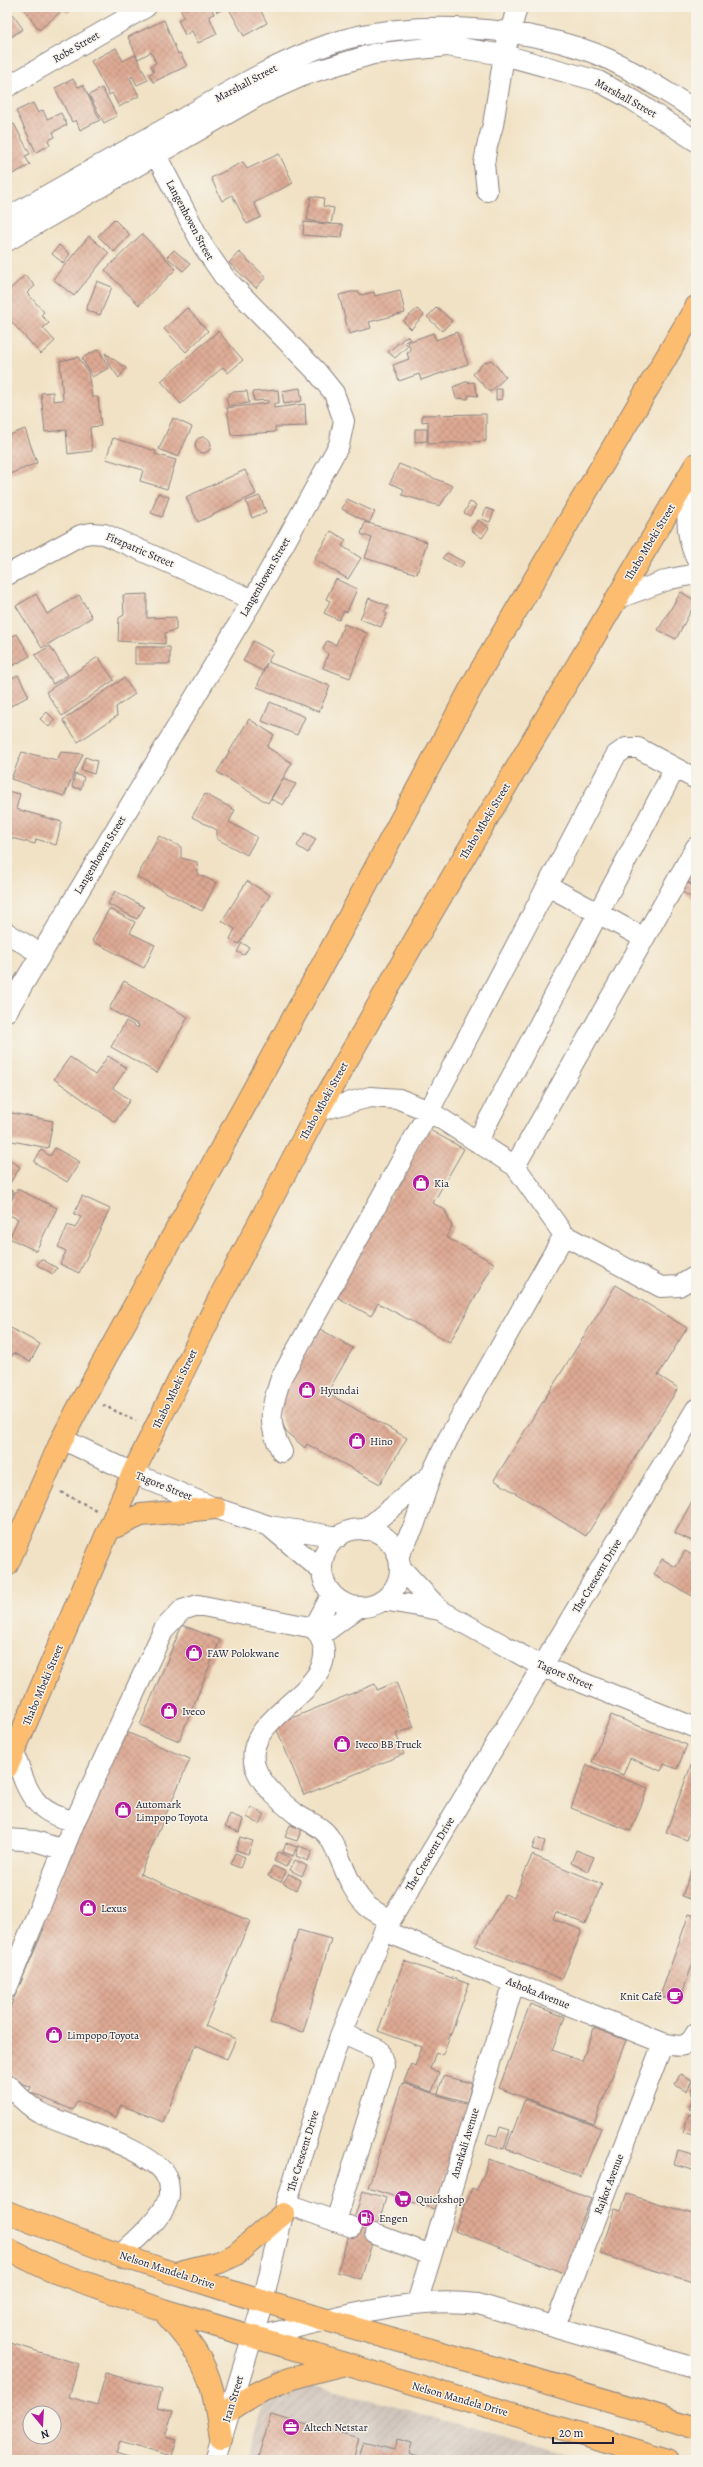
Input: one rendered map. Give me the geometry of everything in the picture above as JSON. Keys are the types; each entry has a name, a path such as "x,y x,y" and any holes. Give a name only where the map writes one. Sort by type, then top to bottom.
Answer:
{"main road":[{"path":"7,1565 62,1439 84,1397 355,906 478,675 696,307"},
{"name":"Thabo Mbeki Street","path":"10,1760 133,1473 221,1295 318,1110 414,942 696,465"},
{"path":"112,1524 140,1515 215,1508"},
{"path":"176,2273 220,2262 234,2255 285,2209"},
{"name":"Nelson Mandela Drive","path":"7,2212 66,2236 120,2255 263,2302 696,2428"},
{"name":"Nelson Mandela Drive","path":"7,2249 52,2271 163,2310 252,2338 668,2460"},
{"path":"163,2310 198,2356 207,2374 213,2390 221,2438"},
{"path":"230,2410 254,2393 289,2378 342,2364"}],"street":[{"path":"487,191 484,164 504,54 517,7"},
{"name":"Robe Street","path":"7,88 134,10"},
{"name":"Marshall Street","path":"7,218 239,86 285,63 331,43 370,35 432,27 511,31 566,45 608,59 696,110"},
{"name":"Marshall Street","path":"7,241 258,96 307,74 372,54 446,46 504,54 598,81 633,100 696,141"},
{"name":"Langenhoven Street","path":"7,1011 253,600 339,445 344,421 340,406 334,393 317,372 225,278 212,261 156,155"},
{"path":"696,465 686,521 687,533 696,558"},
{"name":"Fitzpatric Street","path":"7,574 80,535 91,533 104,534 253,600"},
{"path":"616,599 670,579 696,574"},
{"path":"282,1452 271,1427 271,1411 282,1378 429,1111 616,755 626,748 638,748 696,779"},
{"path":"477,1142 675,768"},
{"path":"515,1166 696,847"},
{"path":"548,886 644,938"},
{"path":"7,933 41,954"},
{"path":"318,1110 370,1097 399,1099 429,1111 515,1166 564,1235 662,1287 679,1286 696,1276"},
{"path":"383,1600 396,1585 399,1561 420,1511 431,1475 448,1439 564,1235"},
{"name":"The Crescent Drive","path":"252,2338 263,2302 285,2209 341,2033 387,1926 696,1409"},
{"name":"Tagore Street","path":"62,1439 133,1473 215,1508 268,1526 339,1537"},
{"path":"364,1530 431,1475"},
{"name":"Tagore Street","path":"268,1526 322,1571 332,1594"},
{"name":"Tagore Street","path":"322,1571 326,1552 339,1537 351,1531 364,1530 385,1538 399,1561 440,1610"},
{"path":"317,1632 332,1594 344,1603 359,1607"},
{"name":"Tagore Street","path":"359,1607 372,1605 383,1600 440,1610 543,1667 696,1728"},
{"path":"7,1988 75,1822 164,1629 173,1617 182,1610 198,1605 317,1632 359,1607"},
{"name":"Ashoka Avenue","path":"317,1632 325,1648 320,1666 313,1682 260,1732 253,1753 255,1769 264,1782 296,1814 317,1826 328,1836 359,1896 367,1906 387,1926 514,1983 663,2043 680,2047 694,2037"},
{"path":"10,1760 28,1792 37,1804 60,1818 75,1822"},
{"path":"7,1839 35,1842 64,1850"},
{"name":"Anarkali Avenue","path":"417,2303 514,1983"},
{"path":"285,2209 344,2224 384,2066 378,2050 341,2033"},
{"name":"Rajkot Avenue","path":"555,2326 663,2043"},
{"path":"7,2084 24,2101 38,2111 108,2138 154,2163 166,2175 169,2195 161,2212 148,2229 120,2255"},
{"path":"375,2234 431,2254"},
{"name":"Nelson Mandela Drive","path":"252,2338 417,2303 455,2301 478,2304 696,2368"},
{"name":"Iran Street","path":"215,2460 252,2338"}],"path":[{"path":"84,1397 155,1430"},
{"path":"43,1483 112,1524"}],"shaded area":[{"path":"273,2372 584,2460 248,2460"}],"building":[{"path":"7,7 23,29 11,37 7,34"},
{"path":"23,7 76,7 67,13 64,9 39,30"},
{"path":"211,7 214,14 209,16 217,34 198,43 192,31 185,35 178,20 184,17 180,8"},
{"path":"214,7 227,7 217,12"},
{"path":"228,7 263,7 260,9 267,23 244,36"},
{"path":"164,20 178,54 180,53 187,66 153,82 149,74 154,72 151,66 156,63 151,52 138,59 128,37"},
{"path":"116,48 123,61 135,55 148,80 137,85 132,76 130,78 139,96 119,107 112,93 109,95 91,61"},
{"path":"73,79 78,87 83,85 100,120 80,130 76,120 72,122 55,88"},
{"path":"102,88 117,116 104,123 89,95"},
{"path":"33,103 38,113 43,110 47,119 61,113 67,125 53,132 55,137 48,140 50,145 36,152 16,111"},
{"path":"7,122 9,126 14,124 30,154 25,156 30,165 7,177"},
{"path":"279,154 293,183 254,203 261,217 247,224 232,195 222,201 211,178 243,162 247,169"},
{"path":"311,196 324,198 323,206 334,208 331,224 307,220"},
{"path":"114,219 130,235 114,252 98,236"},
{"path":"304,222 343,225 342,238 303,235"},
{"path":"142,234 176,269 139,305 105,270"},
{"path":"89,236 109,253 74,296 53,279"},
{"path":"59,245 70,254 63,263 52,254"},
{"path":"174,250 190,264 183,271 167,257"},
{"path":"239,252 266,277 256,288 229,263"},
{"path":"25,275 35,286 27,293 44,312 41,315 49,323 43,328 55,341 41,354 7,317 9,295 7,292"},
{"path":"97,281 112,287 100,315 86,310"},
{"path":"400,290 405,313 369,322 371,328 349,334 339,295 351,292 359,292 361,295 374,292 375,296"},
{"path":"437,307 452,321 442,331 427,317"},
{"path":"187,308 208,331 186,352 164,329"},
{"path":"417,309 424,315 411,329 403,321"},
{"path":"218,331 243,360 228,373 223,367 181,404 161,381"},
{"path":"457,332 468,364 421,380 419,374 399,381 393,365 409,359 407,353 411,351 408,342 433,333 436,340"},
{"path":"407,336 410,339 405,342 408,346 395,358 388,352"},
{"path":"99,349 109,368 92,377 82,358"},
{"path":"105,353 126,368 119,378 109,364"},
{"path":"78,357 88,372 92,397 98,397 101,426 90,427 92,451 68,454 66,430 45,432 41,393 53,392 53,401 63,400 60,361"},
{"path":"491,360 506,377 490,392 473,374 482,364"},
{"path":"468,381 469,383 474,382 478,396 469,395 468,399 456,398 453,387"},
{"path":"300,388 302,401 284,404 282,391"},
{"path":"496,389 502,389 502,399 496,400"},
{"path":"278,390 279,403 274,403 274,408 305,404 306,426 275,427 275,432 231,435 227,408 268,403 268,400 254,401 253,392"},
{"path":"247,391 249,403 228,406 226,398 232,392"},
{"path":"486,414 486,441 428,444 428,421 422,422 422,415"},
{"path":"173,418 192,427 178,457 159,449"},
{"path":"25,429 37,463 7,475 7,436"},
{"path":"415,429 427,429 427,441 415,442"},
{"path":"200,437 206,437 211,442 209,451 206,453 200,453 195,448 195,442"},
{"path":"113,438 156,451 155,454 176,460 167,489 140,481 143,470 106,459"},
{"path":"399,464 453,486 440,506 402,495 404,489 390,483"},
{"path":"245,470 256,494 198,522 186,497"},
{"path":"158,493 169,497 162,517 151,513"},
{"path":"260,496 266,512 252,518 246,501"},
{"path":"347,499 375,512 369,523 342,509"},
{"path":"470,502 476,505 470,516 464,513"},
{"path":"486,508 494,511 490,522 482,519"},
{"path":"478,520 489,528 482,538 471,530"},
{"path":"365,522 427,542 417,574 365,558 372,538 361,534"},
{"path":"331,531 346,540 342,546 361,558 348,579 314,559"},
{"path":"447,553 464,562 460,568 442,558"},
{"path":"336,579 357,589 347,612 344,611 339,620 324,613 330,601 326,599"},
{"path":"681,592 696,601 676,639 658,630"},
{"path":"36,594 47,614 79,595 92,617 42,648 16,606"},
{"path":"147,594 147,618 176,617 176,630 165,633 165,644 118,641 119,618 124,615 123,595"},
{"path":"369,598 389,606 384,612 387,614 381,627 360,619"},
{"path":"344,624 367,633 350,678 323,668 328,654 323,649 327,641 336,645"},
{"path":"17,634 30,656 7,669 7,639"},
{"path":"253,641 273,652 268,662 330,686 319,712 257,687 267,663 263,671 243,661"},
{"path":"50,646 68,675 53,684 35,655"},
{"path":"135,647 170,647 170,664 135,664"},
{"path":"98,657 114,680 62,716 46,692"},
{"path":"18,675 29,696 7,708 7,681"},
{"path":"124,678 135,694 116,707 117,716 78,742 63,720"},
{"path":"270,702 305,717 297,735 262,721"},
{"path":"47,712 55,720 49,727 40,719"},
{"path":"249,719 274,735 267,747 292,763 268,803 217,772"},
{"path":"22,752 57,760 61,752 83,754 64,796 11,779"},
{"path":"85,757 97,761 94,774 81,770"},
{"path":"75,774 84,777 81,789 72,787"},
{"path":"283,779 296,784 283,805 271,799"},
{"path":"7,791 20,794 16,809 62,822 56,845 36,839 35,844 7,837"},
{"path":"205,794 235,810 229,822 257,837 247,855 217,839 217,830 192,817"},
{"path":"305,833 316,839 308,853 297,846"},
{"path":"159,836 181,847 181,858 197,862 198,874 216,883 202,911 137,877"},
{"path":"691,871 696,874 696,887 686,881"},
{"path":"247,881 270,895 239,944 230,939 235,929 222,921"},
{"path":"684,881 696,888 696,900 679,890"},
{"path":"115,891 144,907 137,919 108,904"},
{"path":"109,909 135,922 130,933 155,945 144,968 92,941"},
{"path":"242,943 249,947 244,955 237,952"},
{"path":"124,981 188,1017 157,1073 111,1047 126,1021 138,1028 139,1025 109,1009"},
{"path":"108,1056 127,1068 113,1088 130,1100 115,1122 54,1079 70,1057 95,1075"},
{"path":"7,1112 53,1121 48,1148 7,1140"},
{"path":"428,1129 464,1149 433,1203 445,1210 452,1227 446,1237 494,1263 450,1342 378,1303 371,1316 335,1296"},
{"path":"55,1148 80,1162 67,1182 34,1162 41,1150 50,1156"},
{"path":"7,1158 20,1167 7,1188"},
{"path":"7,1188 14,1192 7,1203"},
{"path":"17,1189 57,1208 36,1251 9,1238 18,1219 7,1214 7,1210"},
{"path":"82,1196 110,1209 79,1273 60,1264 66,1251 58,1247 68,1225 75,1228 81,1217 74,1214"},
{"path":"41,1259 57,1268 53,1274 37,1265"},
{"path":"616,1285 687,1328 658,1375 678,1388 586,1536 494,1480"},
{"path":"7,1326 40,1344 30,1362 14,1353 7,1363"},
{"path":"320,1329 353,1348 327,1393 407,1438 380,1484 307,1444 305,1448 286,1432 282,1422 280,1410 287,1387"},
{"path":"692,1501 696,1503 696,1543 675,1533"},
{"path":"685,1551 696,1557 696,1598 654,1575 662,1559 676,1567"},
{"path":"182,1625 220,1640 179,1741 140,1725"},
{"name":"Iveco BB Truck","path":"396,1682 414,1727 396,1734 404,1754 304,1795 275,1725 375,1684 377,1690"},
{"path":"611,1715 687,1745 677,1769 664,1764 661,1771 630,1758 623,1775 592,1762"},
{"path":"124,1731 190,1759 140,1874 250,1921 205,2026 236,2039 227,2059 196,2045 163,2122 121,2105 116,2117 77,2101 73,2110 29,2092 31,2087 23,2084 7,2070 7,2014 44,1929 40,1927"},
{"path":"696,1752 696,1815 687,1840 666,1832"},
{"path":"587,1765 648,1788 631,1831 571,1808"},
{"path":"251,1807 264,1814 259,1824 247,1817"},
{"path":"230,1814 243,1819 239,1832 225,1827"},
{"path":"290,1825 302,1829 297,1841 285,1837"},
{"path":"240,1837 253,1841 248,1854 236,1850"},
{"path":"536,1838 545,1841 542,1852 532,1849"},
{"path":"286,1843 297,1847 293,1856 283,1852"},
{"path":"299,1846 312,1851 308,1861 296,1856"},
{"path":"576,1850 594,1857 588,1871 571,1863"},
{"path":"278,1852 291,1858 286,1867 274,1861"},
{"path":"235,1853 245,1857 240,1868 230,1864"},
{"path":"532,1855 602,1884 585,1924 556,1912 553,1919 582,1930 562,1979 475,1946 505,1894 514,1898"},
{"path":"696,1859 696,1901 682,1896"},
{"path":"295,1860 307,1866 302,1876 290,1870"},
{"path":"273,1866 286,1872 281,1882 268,1876"},
{"path":"289,1874 301,1880 296,1890 283,1883"},
{"path":"689,1914 696,1916 696,1954 679,2003 660,1996"},
{"path":"298,1930 331,1939 303,2032 270,2023"},
{"path":"404,1961 469,1984 443,2055 436,2052 430,2069 439,2072 432,2092 404,2082 411,2064 415,2066 422,2047 378,2031"},
{"path":"530,2004 565,2017 552,2050 582,2061 594,2028 626,2040 594,2124 499,2088"},
{"path":"680,2074 692,2080 687,2091 675,2085"},
{"path":"443,2076 472,2083 467,2102 438,2094"},
{"path":"696,2081 696,2095 691,2093"},
{"path":"402,2083 468,2105 434,2209 368,2188"},
{"path":"525,2099 601,2128 581,2177 506,2149"},
{"path":"692,2100 696,2101 696,2112 689,2109"},
{"path":"689,2114 696,2117 696,2136 683,2132"},
{"path":"500,2127 510,2130 504,2149 486,2143 489,2134 497,2136"},
{"path":"678,2151 696,2156 696,2170 674,2164"},
{"path":"490,2159 591,2199 578,2229 583,2231 566,2274 455,2230 472,2188 477,2190"},
{"path":"363,2191 386,2198 361,2279 337,2272"},
{"path":"627,2194 696,2215 696,2283 600,2254 615,2209 621,2211"},
{"path":"7,2342 79,2364 69,2397 97,2405 106,2373 162,2390 157,2407 173,2411 165,2437 177,2440 172,2456 120,2441 116,2454 134,2460 7,2460"},
{"name":"Altech Netstar","path":"271,2415 359,2439 353,2460 257,2460"},
{"path":"397,2439 412,2443 409,2454 426,2460 358,2460 364,2442 394,2450"}],"place":[{"name":"Kia","path":"421,1183"},
{"name":"Hyundai","path":"307,1390"},
{"name":"Hino","path":"357,1441"},
{"name":"FAW Polokwane","path":"194,1653"},
{"name":"Iveco","path":"169,1711"},
{"name":"Iveco BB Truck","path":"342,1744"},
{"name":"Automark Limpopo Toyota","path":"123,1810"},
{"name":"Lexus","path":"88,1908"},
{"name":"Knit Café","path":"675,1996"},
{"name":"Limpopo Toyota","path":"54,2035"},
{"name":"Quickshop","path":"403,2199"},
{"name":"Engen","path":"366,2218"},
{"name":"Altech Netstar","path":"291,2427"}]}
